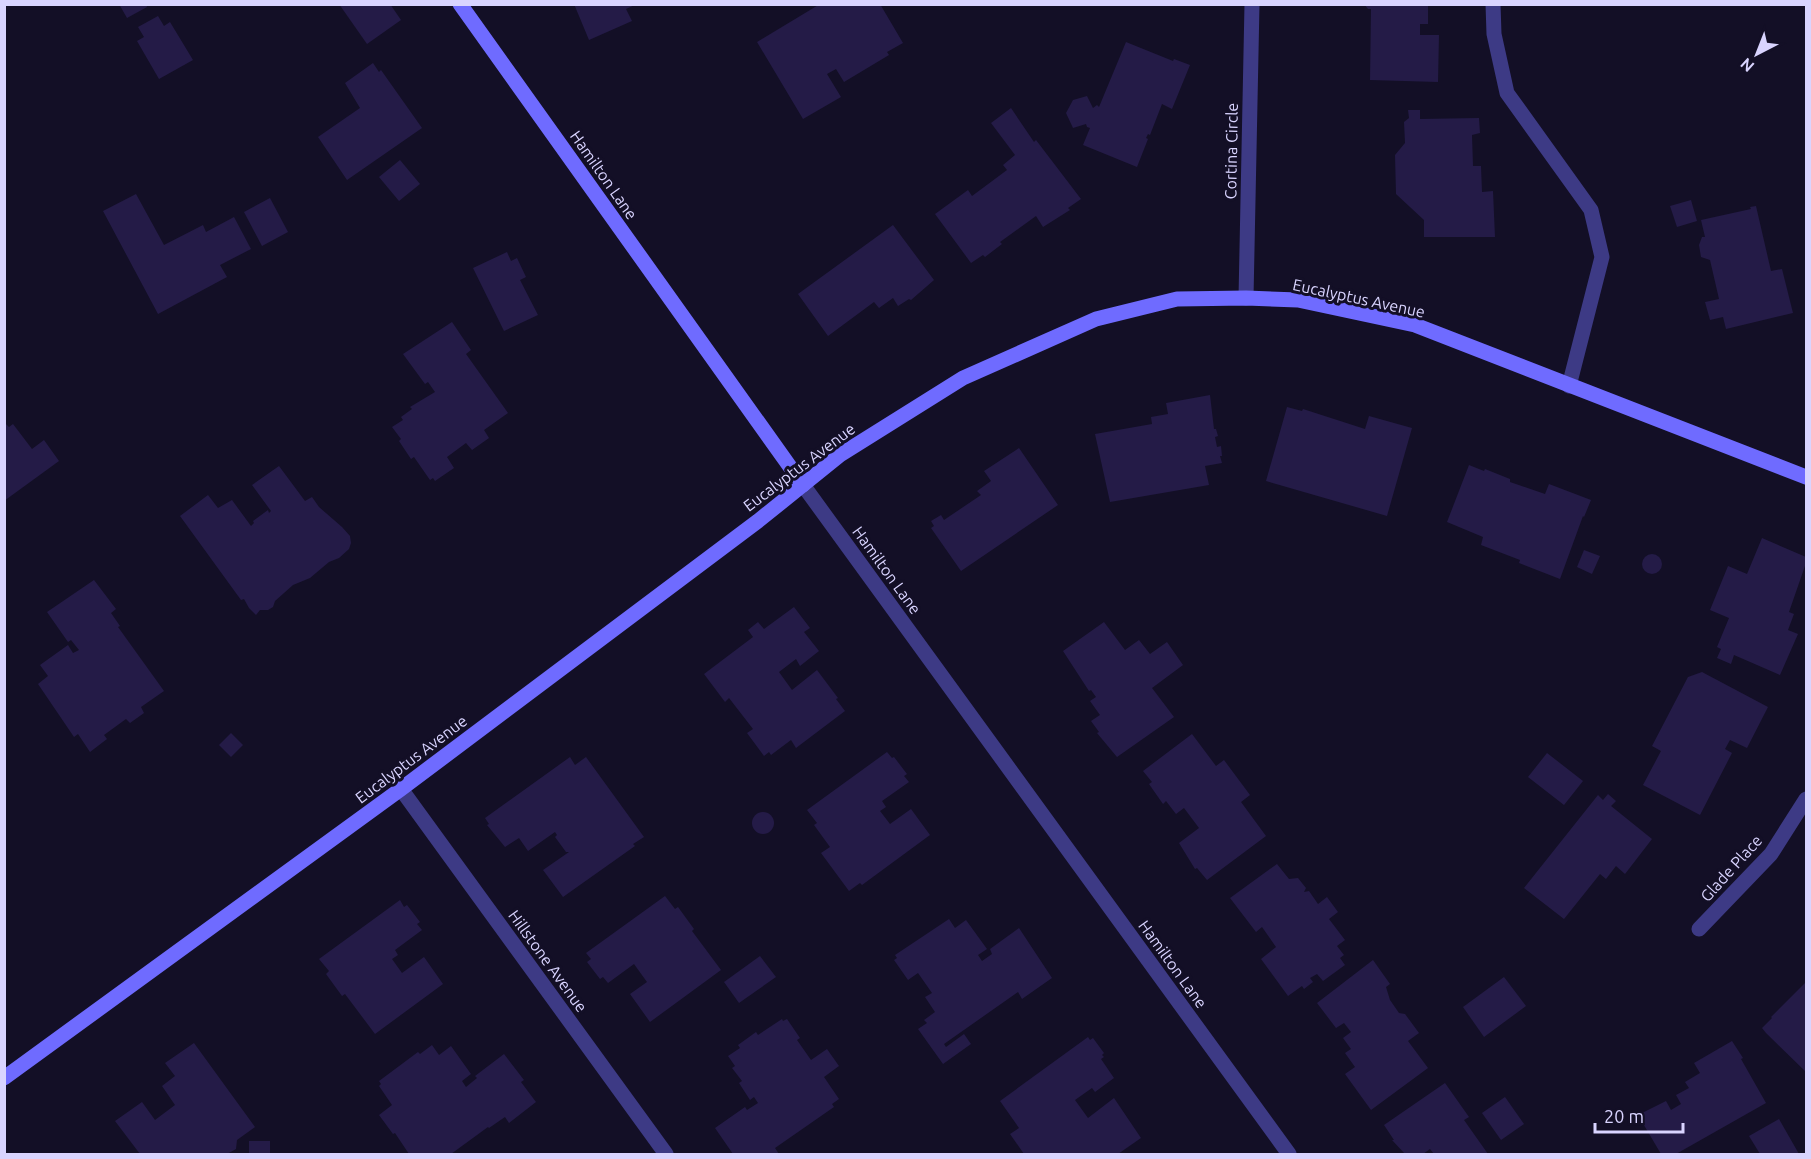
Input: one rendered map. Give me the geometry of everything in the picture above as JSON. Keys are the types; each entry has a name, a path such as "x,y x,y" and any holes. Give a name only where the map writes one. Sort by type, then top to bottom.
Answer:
{"street":[{"name":"Hamilton Lane","path":"460,4 803,485 1289,1155"},
{"name":"Cortina Circle","path":"1245,298 1252,4"},
{"path":"1493,4 1494,34 1507,93 1591,210 1602,257 1569,386"},
{"name":"Eucalyptus Avenue","path":"4,1078 401,789 749,528 840,455 963,378 1096,319 1178,299 1298,300 1414,326 1806,477"},
{"name":"Hillstone Avenue","path":"401,789 666,1155"},
{"name":"Glade Place","path":"1699,929 1771,854 1806,799"}],"building":[{"path":"119,4 146,4 147,7 127,18"},
{"path":"339,4 390,4 401,20 367,44"},
{"path":"574,4 637,4 626,9 632,21 589,40"},
{"path":"820,4 880,4 903,43 887,52 889,55 844,82 836,69 827,74 841,97 803,119 757,42"},
{"path":"1364,4 1428,4 1428,24 1420,24 1420,35 1439,35 1438,82 1370,80 1371,9"},
{"path":"158,16 164,26 170,22 193,60 159,79 137,41 144,37 138,27"},
{"path":"1126,42 1173,61 1174,59 1190,65 1172,109 1162,104 1150,135 1148,134 1146,138 1148,139 1137,167 1083,145 1090,128 1086,124 1073,128 1066,113 1073,100 1087,96 1093,108 1097,105 1099,107"},
{"path":"373,63 379,72 381,70 422,128 347,180 318,137 360,108 345,83"},
{"path":"1011,108 1034,142 1036,140 1081,199 1068,208 1070,210 1043,227 1036,216 1000,242 1002,244 985,257 983,255 971,263 935,214 968,190 972,196 1007,170 1003,165 1015,155 991,123"},
{"path":"1408,110 1420,110 1420,119 1479,118 1480,133 1472,135 1473,166 1481,166 1482,192 1493,191 1495,237 1424,237 1424,220 1396,194 1395,155 1405,143 1404,122 1409,118"},
{"path":"400,160 420,184 399,201 379,177"},
{"path":"136,194 164,245 203,225 206,232 234,217 251,249 220,265 227,277 158,314 103,211"},
{"path":"270,198 288,232 262,246 244,212"},
{"path":"1691,200 1697,221 1677,227 1670,206"},
{"path":"1756,206 1771,271 1782,269 1793,313 1726,329 1723,317 1710,320 1705,302 1719,299 1710,260 1701,257 1699,245 1702,237 1705,237 1701,220"},
{"path":"893,225 934,280 911,300 898,306 893,298 879,308 874,302 828,336 798,294"},
{"path":"507,252 511,261 517,258 526,277 520,280 538,315 504,331 473,268"},
{"path":"452,322 471,350 466,354 508,413 484,430 489,438 472,450 466,443 447,457 454,468 435,481 433,478 430,480 414,457 411,459 392,427 403,420 401,417 412,409 410,407 435,392 428,382 425,384 403,354"},
{"path":"1210,395 1214,429 1218,436 1215,437 1217,447 1221,446 1222,463 1205,466 1209,485 1110,502 1095,434 1152,424 1151,417 1168,414 1166,403"},
{"path":"1287,407 1302,411 1303,409 1365,429 1369,416 1412,428 1387,516 1266,481"},
{"path":"4,422 9,427 13,424 32,449 44,440 59,461 4,501"},
{"path":"1019,448 1058,505 961,571 931,528 934,526 931,521 941,515 944,520 981,495 977,491 991,481 984,471"},
{"path":"1469,465 1484,471 1485,469 1510,479 1510,482 1545,494 1549,484 1591,500 1560,579 1481,545 1483,537 1447,522"},
{"path":"279,466 305,501 312,497 319,507 350,536 351,543 349,549 339,558 329,562 310,578 293,585 275,601 273,607 260,610 256,615 244,599 241,600 180,516 208,495 218,508 232,500 251,526 253,521 268,510 269,513 271,511 252,485"},
{"path":"1762,538 1806,557 1789,612 1794,614 1788,630 1798,634 1780,675 1734,655 1731,664 1717,658 1721,649 1717,647 1729,618 1710,610 1728,566 1747,574"},
{"path":"1584,550 1600,556 1592,574 1577,567"},
{"path":"1648,554 1656,554 1662,560 1662,568 1656,574 1648,574 1642,568 1642,560"},
{"path":"94,580 116,609 111,613 120,626 118,627 164,691 141,707 144,713 130,723 126,719 104,735 107,739 90,752 78,734 74,737 38,684 48,676 40,665 68,645 73,653 79,650 71,640 68,642 47,612"},
{"path":"794,607 810,628 804,632 819,651 800,666 796,659 779,672 792,690 817,670 845,711 796,748 791,740 771,755 769,752 764,756 747,733 753,729 729,698 725,702 704,674 753,637 748,630 758,622 764,629"},
{"path":"1104,622 1125,650 1139,640 1150,654 1167,642 1183,665 1152,688 1174,717 1117,757 1097,733 1099,732 1091,721 1100,715 1090,701 1096,697 1091,690 1089,691 1063,651"},
{"path":"1702,672 1768,707 1747,748 1730,740 1725,749 1732,753 1700,815 1643,785 1661,751 1652,746 1688,677"},
{"path":"231,733 243,745 231,757 219,745"},
{"path":"1192,734 1216,766 1224,760 1250,795 1241,802 1266,836 1207,880 1197,868 1195,869 1179,843 1199,828 1184,808 1176,814 1166,801 1163,804 1149,784 1152,782 1143,771"},
{"path":"887,752 892,758 894,757 907,774 904,776 909,782 882,801 886,807 880,811 890,824 911,809 930,835 862,885 860,883 849,891 821,853 830,847 814,825 817,823 807,810"},
{"path":"1547,753 1583,781 1564,805 1528,777"},
{"path":"570,757 575,765 586,757 644,837 633,844 635,846 563,897 543,870 569,852 566,852 555,837 557,835 555,832 528,851 519,838 505,847 487,825 489,824 485,818"},
{"path":"1608,794 1616,801 1611,806 1652,839 1625,874 1616,866 1606,879 1600,874 1564,919 1524,888 1598,795 1603,800"},
{"path":"763,812 771,815 774,823 771,831 763,834 755,831 752,823 755,815"},
{"path":"1277,864 1289,879 1298,878 1306,888 1304,892 1309,891 1318,904 1327,897 1338,912 1329,919 1345,940 1337,946 1344,955 1340,958 1345,965 1323,981 1317,974 1310,978 1313,982 1304,989 1302,986 1288,996 1261,959 1276,947 1262,927 1256,932 1230,898"},
{"path":"665,896 675,909 678,907 694,929 692,931 721,970 650,1022 630,994 647,982 634,964 608,983 603,977 600,979 587,962 591,959 586,953"},
{"path":"400,900 404,907 407,905 420,922 417,924 422,930 395,950 398,955 392,959 402,973 424,957 443,984 375,1034 345,994 342,996 326,974 329,971 319,959"},
{"path":"949,919 955,928 966,920 987,949 978,955 982,961 992,954 990,949 1019,928 1052,978 1022,999 1018,992 944,1044 946,1047 964,1034 971,1044 943,1064 918,1029 927,1023 924,1020 935,1012 925,997 932,993 918,973 908,980 894,960 897,958 895,955"},
{"path":"760,956 776,977 739,1003 724,982"},
{"path":"1373,960 1390,984 1386,987 1390,1000 1399,1013 1405,1014 1419,1033 1408,1041 1428,1068 1371,1110 1345,1074 1355,1067 1345,1053 1351,1049 1343,1038 1351,1032 1344,1023 1336,1028 1317,1003"},
{"path":"1504,977 1526,1006 1484,1037 1463,1007"},
{"path":"1806,982 1806,1072 1762,1028"},
{"path":"782,1019 783,1021 787,1019 800,1038 797,1040 811,1060 827,1049 839,1066 824,1077 839,1099 832,1104 834,1107 775,1148 779,1154 733,1154 715,1128 745,1107 747,1110 758,1103 754,1097 750,1100 739,1083 742,1081 732,1068 735,1066 728,1056 740,1048 738,1045 756,1032 758,1035"},
{"path":"1088,1037 1090,1040 1093,1038 1104,1053 1101,1059 1114,1078 1095,1092 1092,1088 1075,1100 1088,1118 1114,1098 1141,1138 1118,1154 1024,1154 1010,1134 1019,1128 1000,1101"},
{"path":"1732,1041 1766,1103 1676,1154 1661,1154 1638,1115 1666,1101 1671,1110 1681,1104 1676,1095 1689,1088 1685,1082 1700,1073 1694,1063"},
{"path":"194,1043 255,1127 237,1140 236,1149 227,1154 140,1154 115,1121 142,1102 155,1120 175,1105 162,1086 175,1076 165,1063"},
{"path":"432,1045 439,1055 451,1046 471,1074 462,1081 466,1087 477,1078 475,1076 504,1054 524,1080 521,1082 536,1102 509,1123 505,1117 451,1154 409,1154 379,1115 392,1105 379,1086 381,1084 379,1081 418,1052 420,1054"},
{"path":"1445,1083 1469,1117 1464,1120 1488,1154 1434,1154 1430,1149 1423,1154 1405,1154 1392,1140 1394,1140 1384,1125"},
{"path":"1505,1097 1524,1124 1501,1140 1482,1113"},
{"path":"1779,1119 1799,1154 1760,1154 1749,1136"},
{"path":"249,1141 270,1141 270,1154 249,1154"}]}
